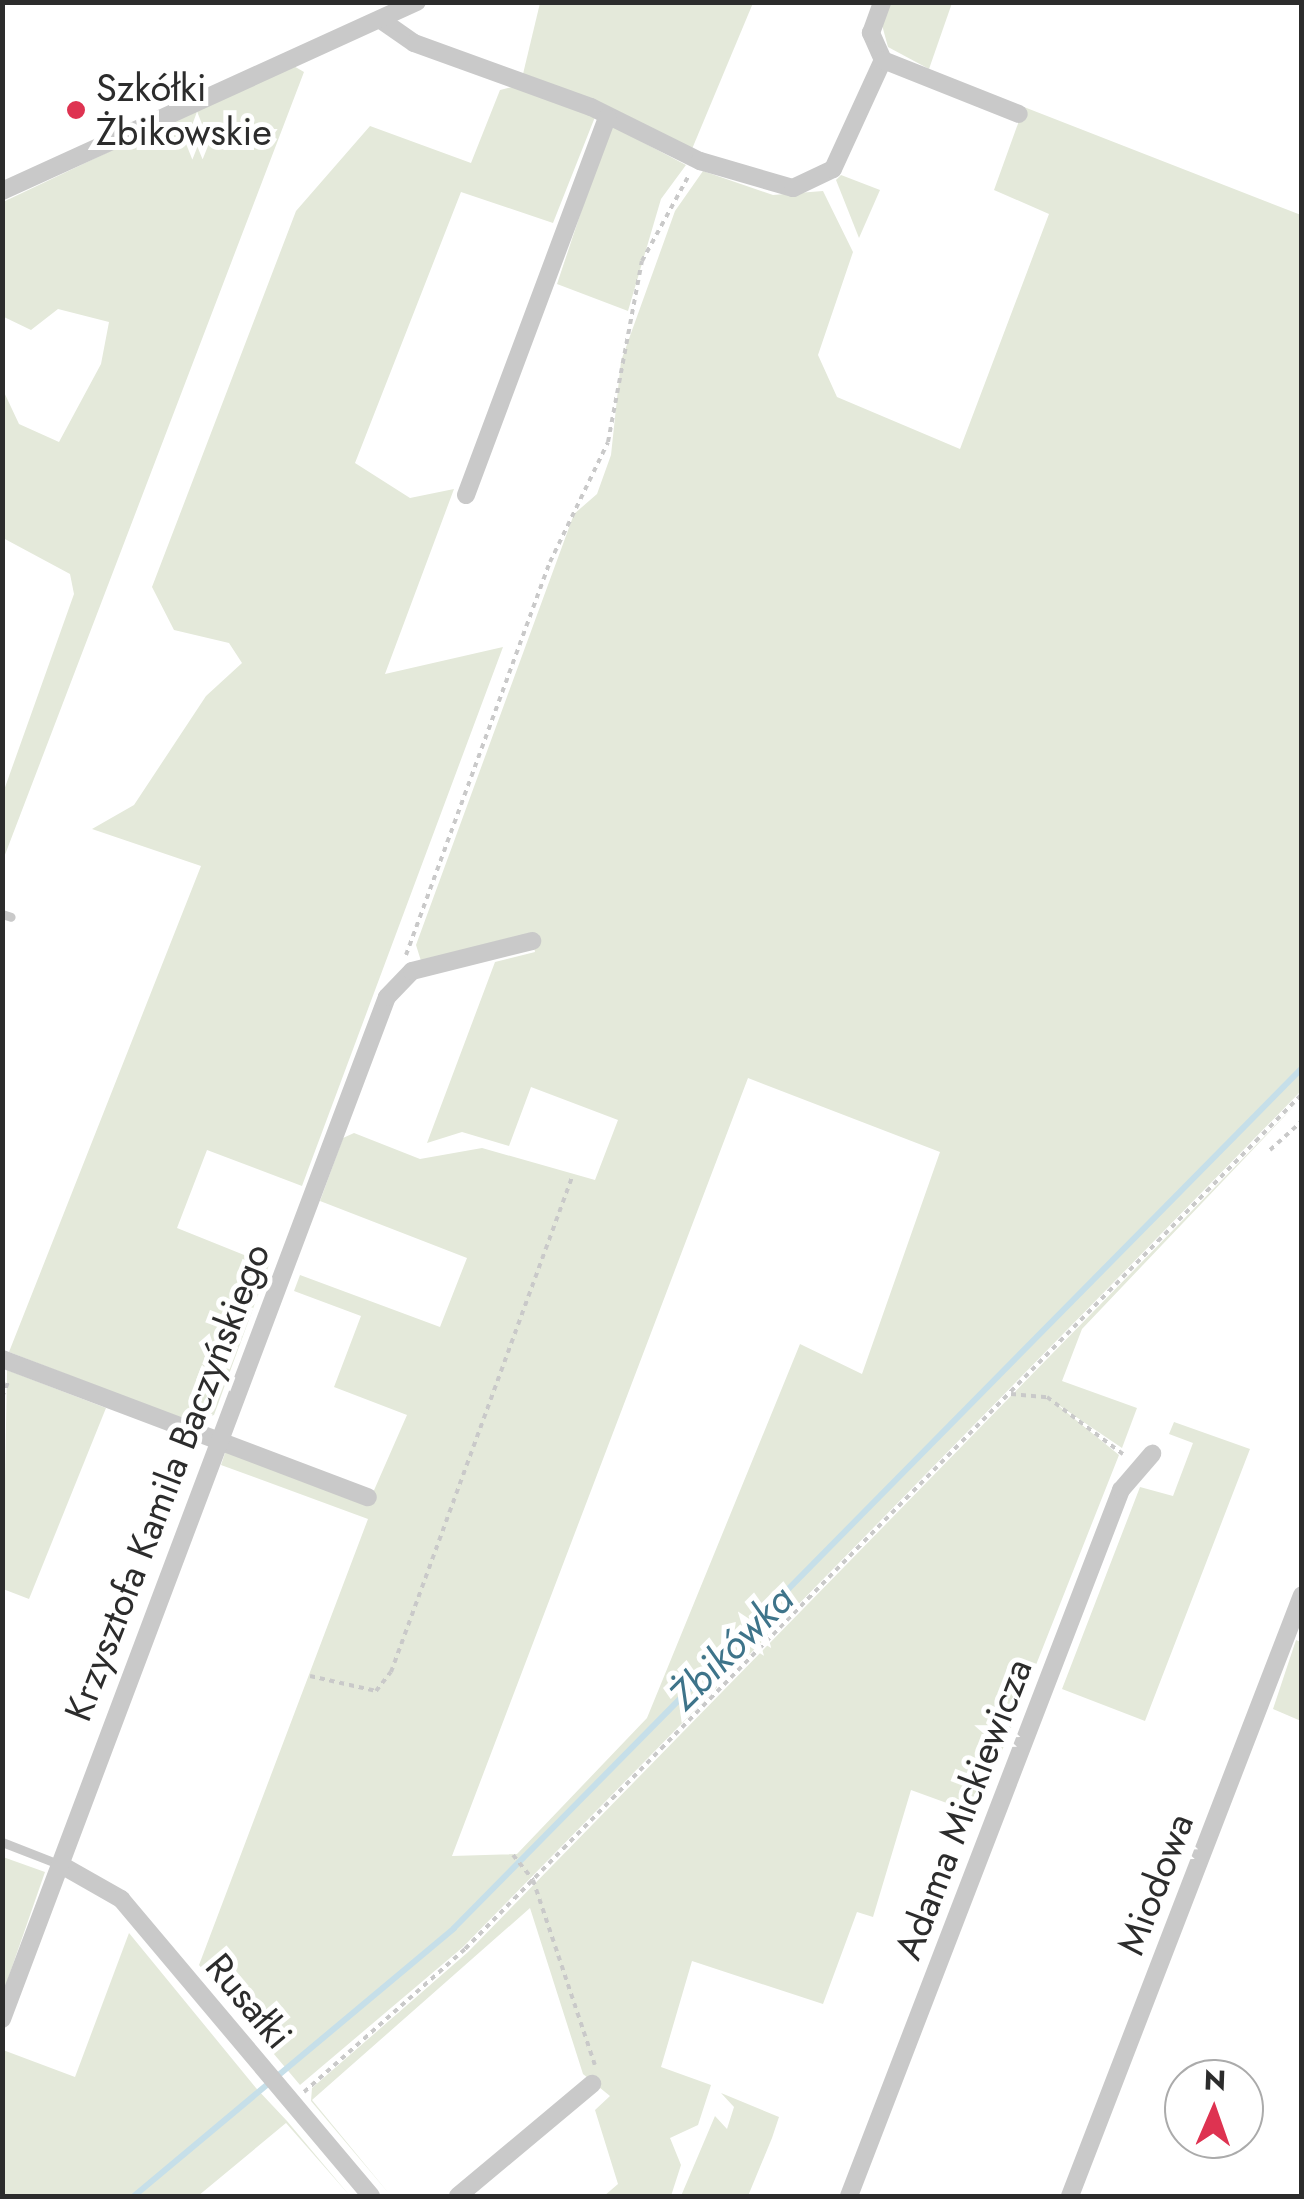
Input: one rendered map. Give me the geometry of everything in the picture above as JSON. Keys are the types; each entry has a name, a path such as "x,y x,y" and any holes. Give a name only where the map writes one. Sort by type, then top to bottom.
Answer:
{"street":[{"path":"2,191 417,2"},
{"path":"882,2 871,32 883,60 1019,114"},
{"path":"381,20 414,43 607,118 700,161 792,188 832,169 883,60"},
{"path":"466,495 607,118"},
{"path":"404,974 532,942"},
{"name":"Krzysztofa Kamila Baczyńskiego","path":"2,2018 63,1866 217,1438 340,1116 404,974"},
{"path":"2,1358 368,1497"},
{"name":"Adama Mickiewicza","path":"849,2196 1121,1490 1152,1454"},
{"name":"Miodowa","path":"1070,2196 1302,1595"},
{"name":"Rusałki","path":"63,1866 121,1899 256,2061 295,2097 371,2196"},
{"path":"458,2196 592,2084"}],"lane":[{"path":"2,1842 63,1866"}],"path":[{"path":"404,974 550,562 608,442 642,262 700,161"},
{"path":"295,2097 533,1880 1302,1094"},
{"path":"1270,1150 1302,1122"},
{"path":"310,1676 376,1691 391,1672 572,1178"},
{"path":"1011,1394 1047,1397 1123,1454"},
{"path":"513,1856 533,1880 596,2068 592,2084"}],"shaded area":[{"path":"540,3 753,3 692,149 523,74"},
{"path":"890,3 952,3 929,69 888,47 882,25"},
{"path":"292,65 304,72 3,860 3,793 74,594 70,574 3,538 3,390 19,424 59,442 101,364 109,322 58,309 31,330 4,317 3,202"},
{"path":"512,87 595,117 553,223 461,192 355,463 410,498 454,489 385,674 503,647 302,1186 207,1150 177,1228 269,1265 214,1415 190,1422 9,1352 201,866 92,829 134,805 206,696 242,663 229,643 174,630 152,587 296,211 370,126 471,163 500,90"},
{"path":"1024,107 1301,215 1301,1091 463,1947 300,2085 199,1965 368,1519 221,1465 226,1450 368,1504 407,1415 334,1387 361,1316 294,1291 300,1275 440,1327 467,1258 320,1201 343,1138 354,1133 420,1159 482,1148 595,1180 618,1120 531,1087 509,1146 462,1132 427,1143 495,962 535,952 532,936 421,961 416,945 574,514 597,494 611,455 621,361 675,211 703,171 773,195 823,191 853,252 818,355 837,397 960,449 1049,214 994,190","holes":["748,1078 940,1152 862,1374 800,1344 647,1718 517,1854 452,1856"]},
{"path":"610,125 686,165 661,199 628,311 557,284"},
{"path":"841,175 880,190 859,238 836,180"},
{"path":"1301,1099 1082,1329 1062,1381 1137,1408 1122,1448 1054,1402 1119,1455 977,1814 911,1790 873,1917 857,1912 823,2004 692,1961 661,2067 711,2085 698,2125 670,2138 681,2165 671,2196 604,2196 618,2184 595,2110 610,2096 583,2074 530,1908 312,2100 391,2196 311,2101 312,2088 468,1952"},
{"path":"7,1370 106,1408 29,1599 3,1589"},
{"path":"1174,1422 1250,1449 1145,1721 1062,1689 1140,1487 1173,1496 1193,1443 1169,1434"},
{"path":"1296,1640 1301,1642 1301,1721 1273,1709"},
{"path":"3,1857 45,1872 3,1993"},
{"path":"129,1933 350,2196 286,2123 198,2196 3,2196 3,2050 75,2077"},
{"path":"721,2093 779,2117 772,2138 748,2196 681,2196 715,2116 727,2129 734,2107"}],"waterway":[{"name":"Żbikówka","path":"134,2196 454,1928 1302,1068"}],"place":[{"name":"Szkółki Żbikowskie","path":"76,110"}]}
